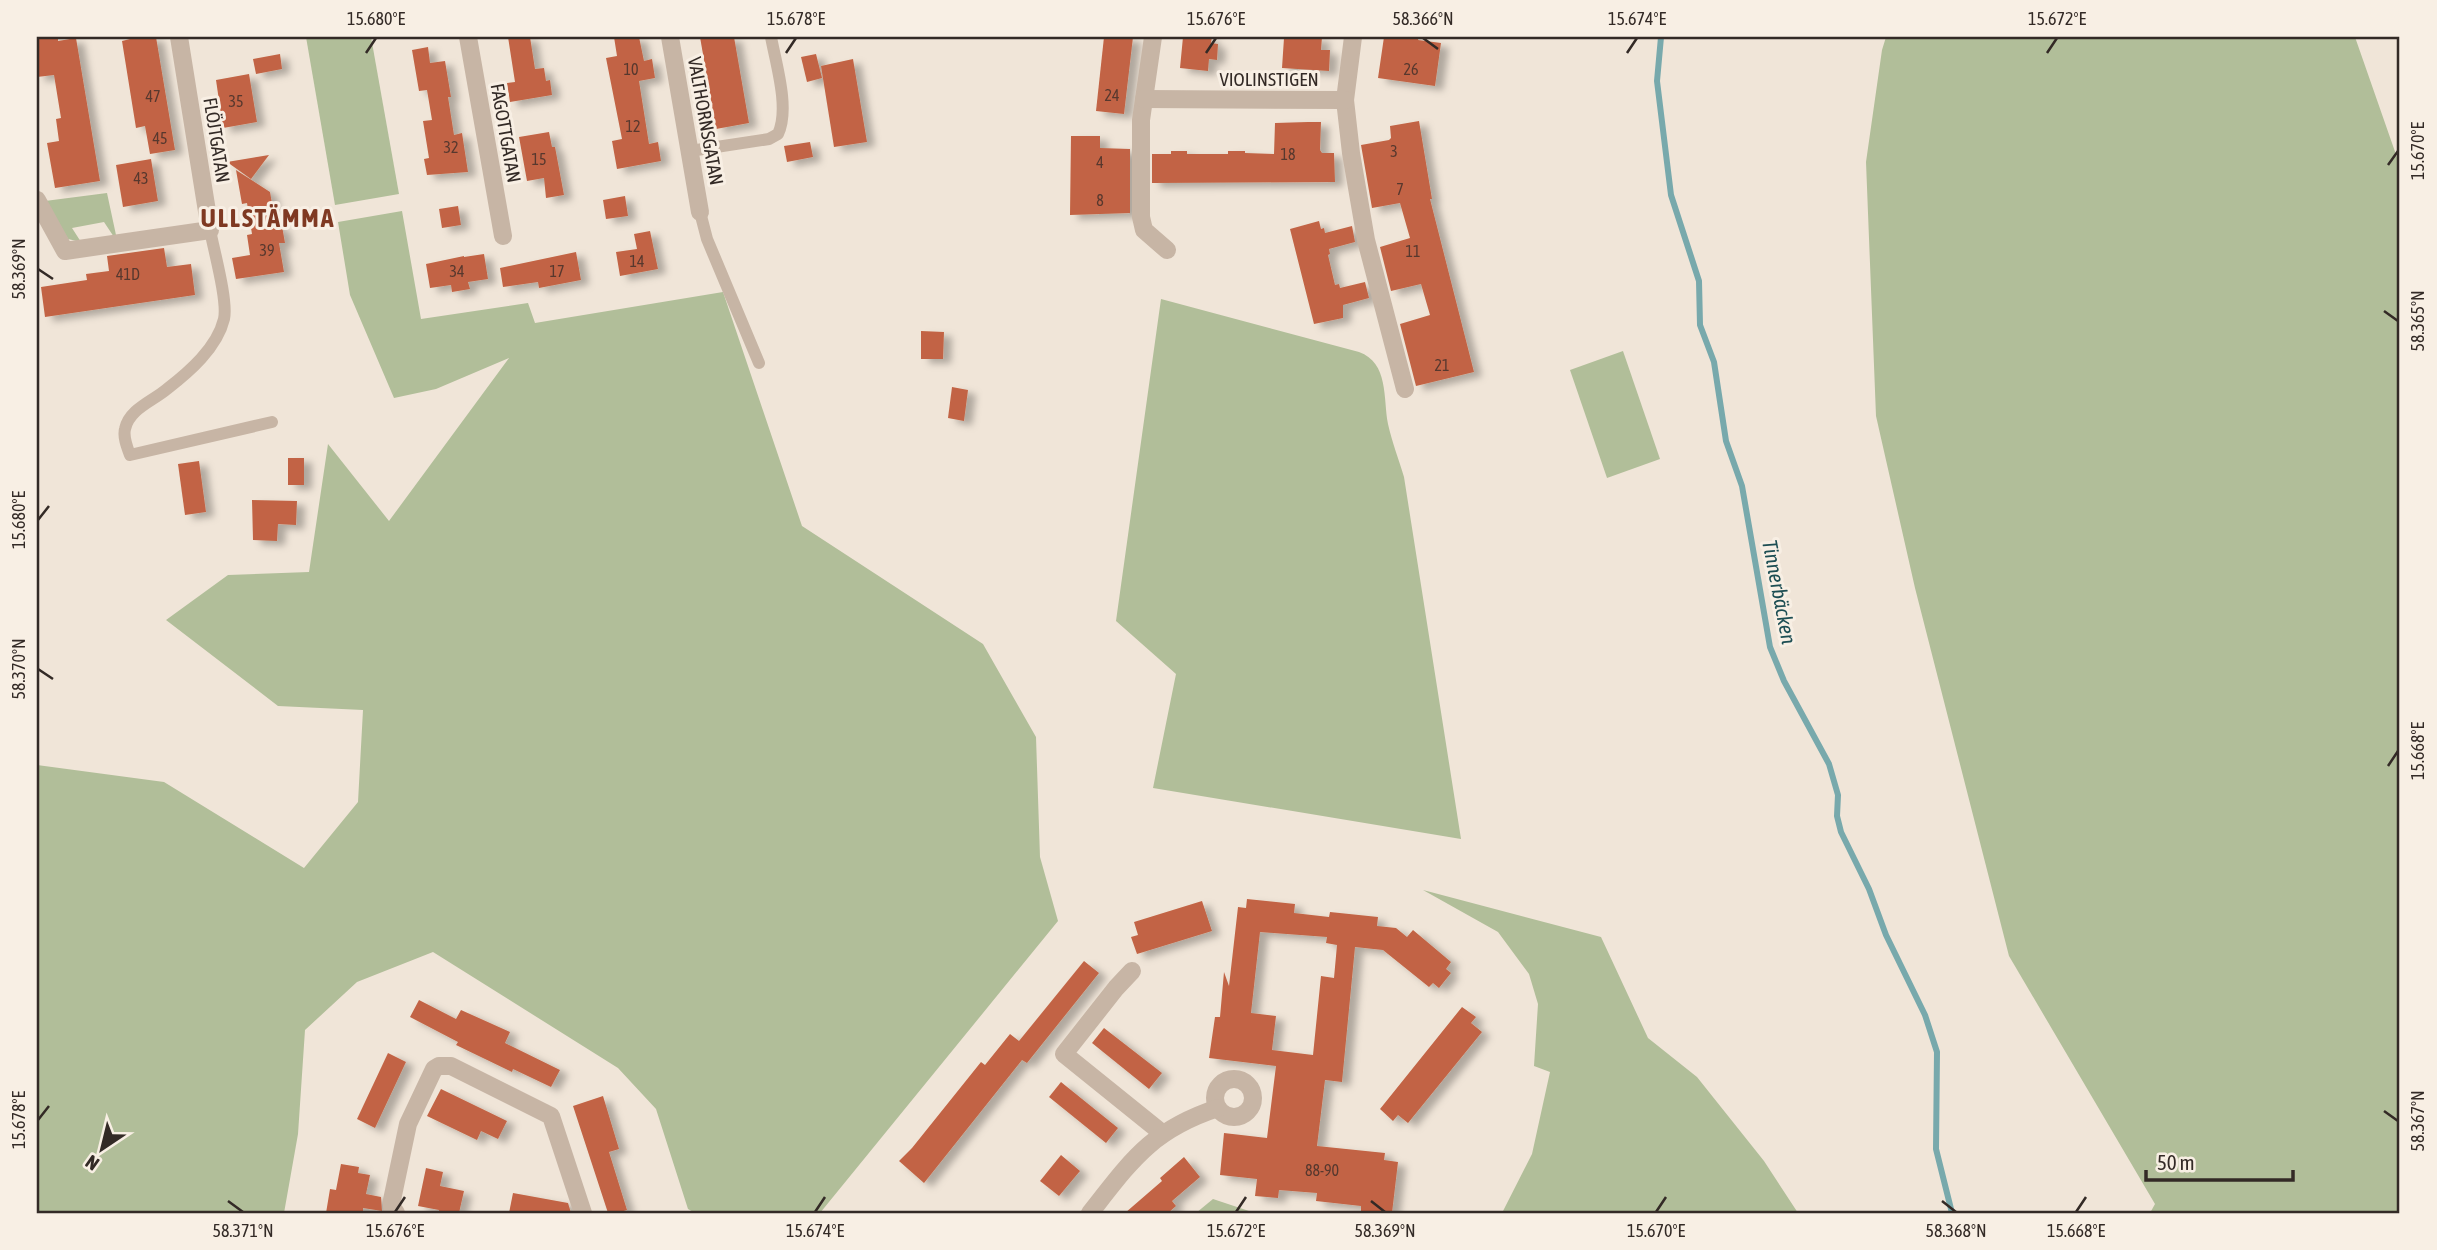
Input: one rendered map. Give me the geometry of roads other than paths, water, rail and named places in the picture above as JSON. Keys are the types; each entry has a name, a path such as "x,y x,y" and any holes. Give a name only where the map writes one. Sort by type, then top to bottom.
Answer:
{"street":[{"name":"FLÖJTGATAN","path":"179,37 210,230"},
{"name":"FAGOTTGATAN","path":"468,37 503,236"},
{"name":"VALTHORNSGATAN","path":"670,37 700,212"},
{"path":"1153,37 1141,120 1141,217 1144,230 1167,250"},
{"path":"1345,100 1353,37"},
{"name":"VIOLINSTIGEN","path":"1144,99 1345,100 1366,240 1405,389"},
{"path":"37,200 65,251 210,230"},
{"path":"1132,971 1063,1054 1162,1133"},
{"path":"396,1213 391,1200 408,1124 431,1074 444,1065 451,1066 551,1116 583,1213"},
{"path":"1090,1213 1141,1150 1162,1133 1197,1115 1218,1108"}],"lane":[{"path":"690,151 769,139 778,134 784,111 771,37"},
{"path":"700,212 708,240 760,363"},
{"path":"210,230 224,307 221,327 213,342 192,366 167,390 137,410 130,418 125,430 130,455 272,422"}],"waterway":[{"name":"Tinnerbäcken","path":"1661,37 1657,81 1671,195 1699,281 1700,325 1714,362 1726,441 1742,486 1770,647 1784,681 1829,764 1838,795 1837,816 1841,832 1925,1015 1937,1052 1936,1149 1952,1213"}],"district":[{"name":"ULLSTÄMMA","path":"268,218"}]}
